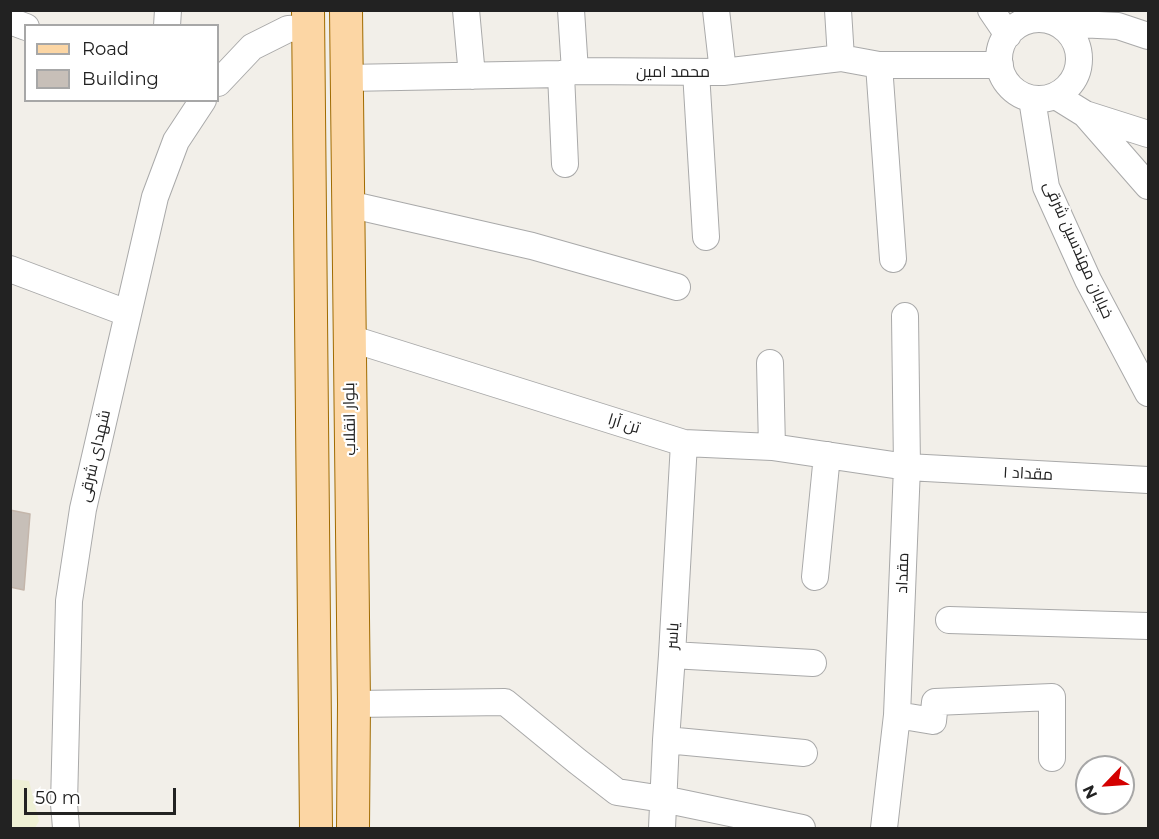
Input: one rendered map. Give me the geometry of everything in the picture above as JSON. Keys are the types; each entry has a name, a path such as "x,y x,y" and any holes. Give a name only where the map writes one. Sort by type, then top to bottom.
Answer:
{"main road":[{"path":"316,828 308,19 346,18"},
{"name":"بلوار انقلاب","path":"346,18 354,704 353,828"}],"street":[{"path":"466,10 472,76"},
{"path":"565,164 571,10"},
{"path":"716,10 723,72"},
{"path":"838,10 841,58"},
{"path":"990,10 1008,35"},
{"path":"1044,97 1068,88 1076,76 1079,63 1078,50 1072,37 1045,18"},
{"path":"1149,36 1118,26 1045,18 1024,22 1013,30 1004,40 1000,52 1000,64 1004,77 1020,94 1044,97 1084,114 1149,134"},
{"path":"219,81 252,47 308,19"},
{"name":"محمد امین","path":"346,78 568,72 723,72 841,58 879,65 1000,64"},
{"path":"879,65 893,259"},
{"path":"696,72 706,237"},
{"name":"خیابان مهندسین شرقی","path":"1044,97 1046,187 1088,280 1149,393"},
{"name":"شهدای شرقی","path":"65,816 69,602 83,509 155,197 176,141 200,102"},
{"path":"1084,114 1149,186"},
{"path":"348,204 532,246 677,287"},
{"path":"10,269 128,314"},
{"name":"مقداد","path":"884,828 897,715 907,467 905,316"},
{"name":"تن آرا","path":"349,338 684,442 772,447 907,467"},
{"path":"771,363 772,447"},
{"name":"یاسر","path":"663,828 684,442"},
{"path":"815,577 827,455"},
{"name":"مقداد ۱","path":"907,467 1149,480"},
{"path":"949,620 1149,626"},
{"path":"672,655 813,663"},
{"path":"897,715 933,721 935,702 1052,697 1052,758"},
{"path":"354,704 505,702 617,792 802,828"},
{"path":"666,740 804,753"},
{"path":"53,828 65,816"}],"green space":[{"path":"11,779 29,781 39,821 35,828 11,828"}],"building":[{"path":"10,510 30,514 24,590 10,587"}]}
